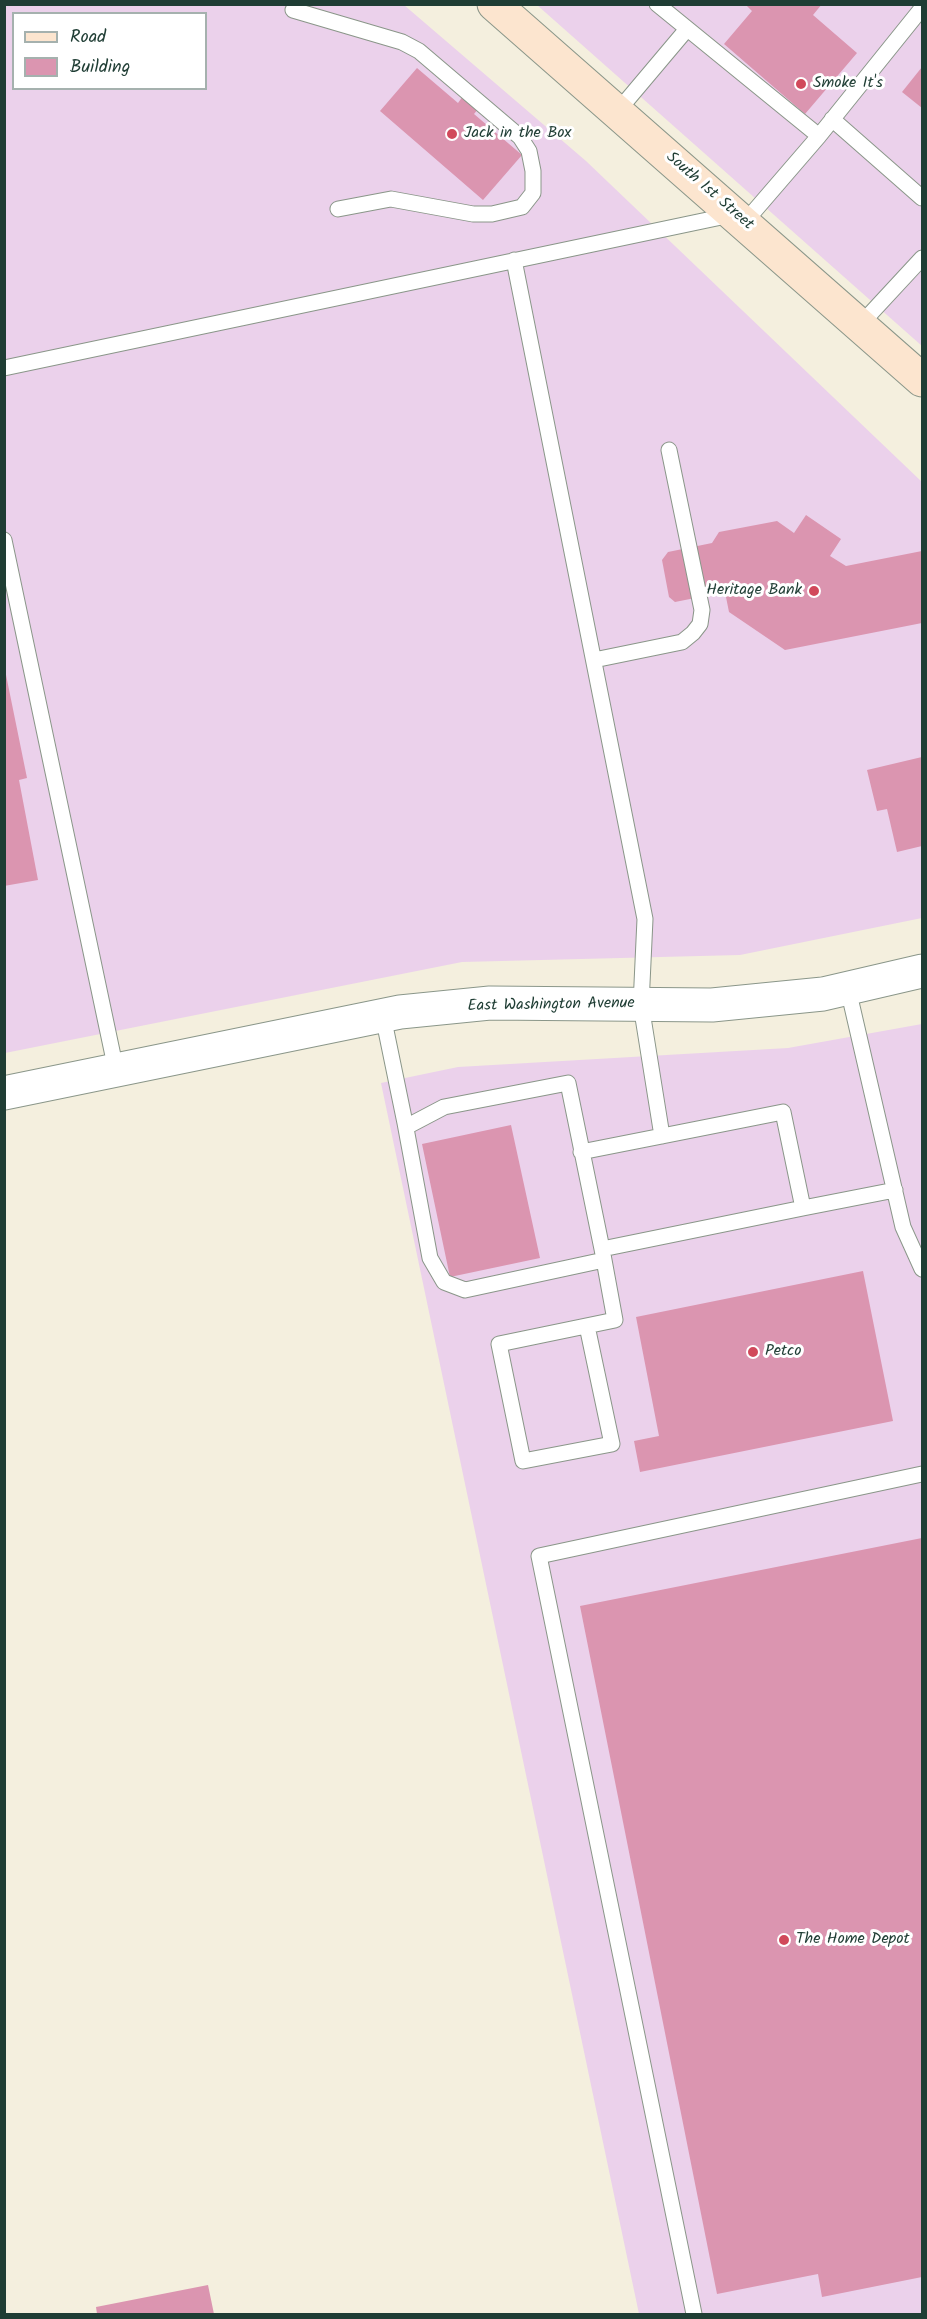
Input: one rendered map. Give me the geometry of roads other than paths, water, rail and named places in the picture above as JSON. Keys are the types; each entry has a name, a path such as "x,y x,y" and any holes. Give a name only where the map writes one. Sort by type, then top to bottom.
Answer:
{"main road":[{"name":"South 1st Street","path":"494,4 922,380"}],"street":[{"name":"East Washington Avenue","path":"4,1093 400,1012 490,1003 712,1005 823,994 922,971"}],"lane":[{"path":"657,4 819,136"},
{"path":"4,368 514,260 739,218 819,136 922,8"},
{"path":"293,10 402,42 419,51 520,137 529,151 533,171 533,193 522,207 492,214 473,214 391,199 338,209"},
{"path":"617,112 687,29"},
{"path":"832,119 922,198"},
{"path":"860,325 922,258"},
{"path":"514,260 645,919 641,1005 662,1136"},
{"path":"594,660 681,642 700,624 702,610 669,450"},
{"path":"4,540 116,1070"},
{"path":"848,989 903,1227 922,1269"},
{"path":"383,1016 430,1258 444,1282 465,1290 803,1208 895,1190"},
{"path":"406,1126 444,1107 568,1083 615,1320 499,1344 522,1461 612,1444 587,1326"},
{"path":"581,1152 783,1112 803,1208"},
{"path":"694,2314 539,1556 922,1474"}],"place":[{"name":"Smoke It's","path":"801,84"},
{"name":"Jack in the Box","path":"452,134"},
{"name":"Heritage Bank","path":"814,591"},
{"name":"Petco","path":"753,1352"},
{"name":"The Home Depot","path":"784,1940"}]}
